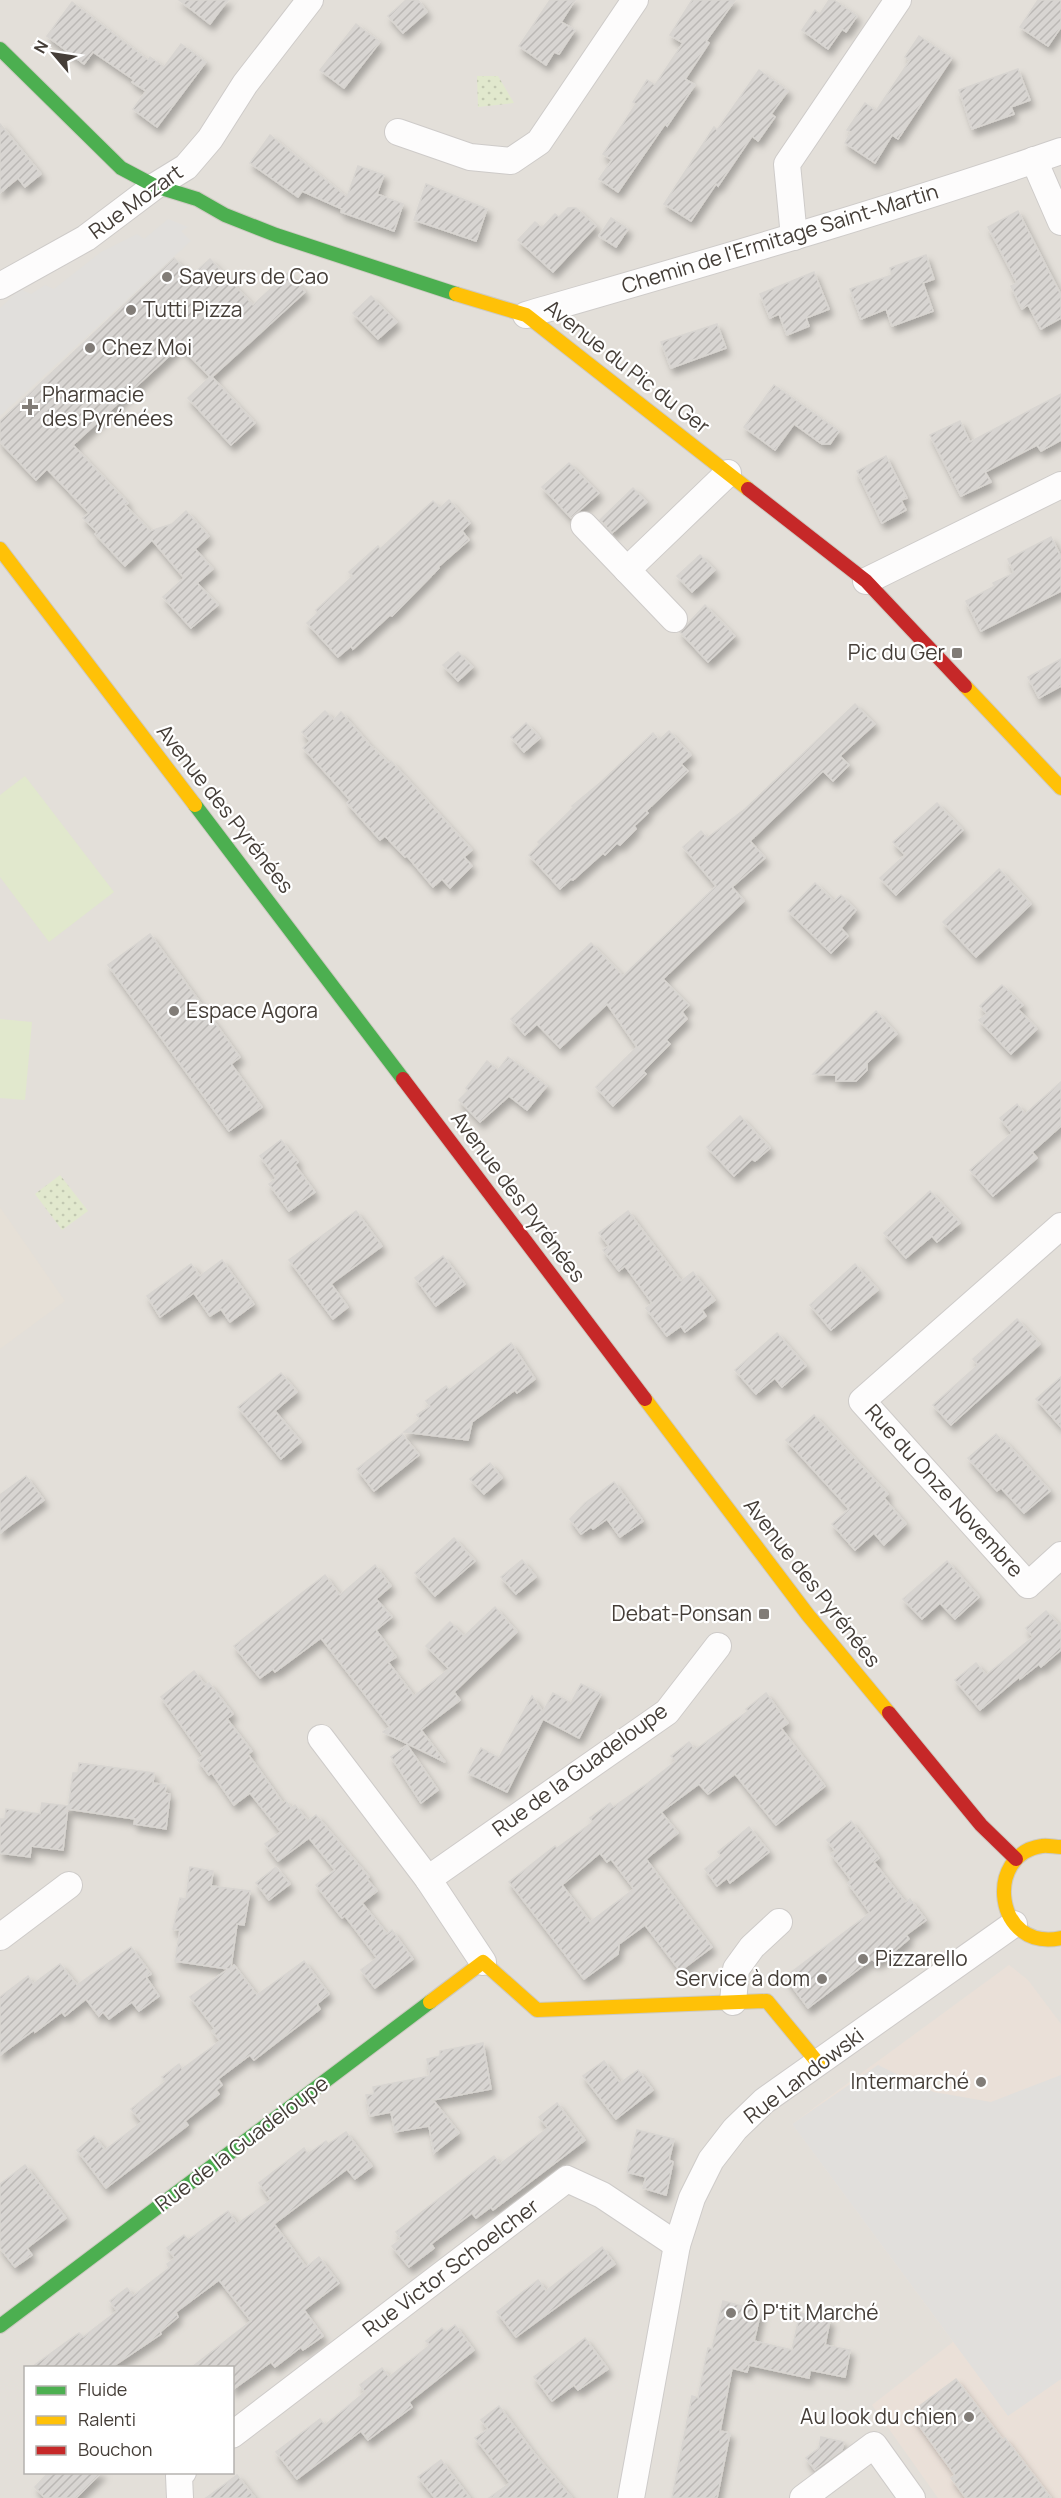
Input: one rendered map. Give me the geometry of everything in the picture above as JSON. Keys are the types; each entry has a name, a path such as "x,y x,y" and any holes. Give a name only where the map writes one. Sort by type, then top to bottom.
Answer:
{"street":[{"name":"Rue Mozart","path":"0,286 86,238 155,186 186,167 210,139 245,84 310,0"},
{"path":"398,132 470,157 511,161 539,142 635,0"},
{"path":"794,237 787,164 898,0"},
{"name":"Avenue du Pic du Ger","path":"0,49 121,168 155,186 197,199 225,215 276,235 526,315 866,581 1061,788"},
{"name":"Chemin de l'Ermitage Saint-Martin","path":"526,315 794,237 1061,151"},
{"path":"1034,160 1061,222"},
{"path":"627,570 728,473"},
{"path":"866,581 1061,484"},
{"path":"584,525 674,619"},
{"name":"Avenue des Pyrénées","path":"0,549 808,1615 981,1825 1016,1859"},
{"name":"Rue du Onze Novembre","path":"1061,1226 862,1401 1028,1585 1061,1555"},
{"name":"Rue de la Guadeloupe","path":"428,1879 667,1712 718,1646"},
{"path":"321,1738 428,1879 483,1962 537,2010 767,2001 818,2063"},
{"path":"1061,1847 1042,1845 1028,1850 1016,1859 1006,1874 1002,1891 1005,1909 1014,1924 1040,1939 1061,1938"},
{"path":"0,1936 69,1885"},
{"path":"733,2002 736,1969 752,1947 779,1922"},
{"name":"Rue Landowski","path":"632,2498 677,2245 692,2198 711,2160 735,2129 764,2101 1014,1924"},
{"name":"Rue de la Guadeloupe","path":"0,2326 483,1962"},
{"name":"Rue Victor Schoelcher","path":"234,2433 567,2179 602,2195 677,2245"},
{"path":"803,2498 874,2445 912,2498"},
{"path":"180,2498 179,2476 181,2474"}],"shaded area":[{"path":"0,0 1061,0 1061,2498 0,2498"},
{"path":"168,219 188,227 181,231 191,241 0,416 0,308 20,289 31,294 45,285 54,289 101,252 137,234 144,239"},
{"path":"0,1207 65,1301 0,1349"},
{"path":"1009,1965 1028,1980 1061,2024 1061,2498 938,2498 872,2405 953,2342 792,2124"},
{"path":"878,2065 934,2092 991,2102 1061,2075 1061,2379 1008,2416 792,2124"}],"green space":[{"path":"477,76 498,76 514,103 478,107"},
{"path":"25,776 114,892 49,942 0,877 0,795"},
{"path":"0,1019 32,1022 25,1100 0,1098"},
{"path":"60,1175 88,1211 62,1230 35,1194"}],"building":[{"path":"179,0 228,0 210,24"},
{"path":"406,0 418,0 427,12 403,33 388,16"},
{"path":"550,0 575,0 561,22 575,30 559,54 554,52 546,65 519,46"},
{"path":"692,0 735,0 706,41 709,43 685,79 695,85 618,192 599,179 612,160 603,154 636,104 633,102 647,80 655,85 683,43 670,35"},
{"path":"829,0 834,0 857,16 846,32 842,29 828,49 802,30 815,10 820,14"},
{"path":"1038,0 1061,0 1061,27 1048,46 1020,27"},
{"path":"72,2 148,60 150,57 164,67 181,44 206,62 157,127 133,109 146,91 132,82 134,80 93,52 84,64 47,36"},
{"path":"356,24 380,42 344,88 320,70"},
{"path":"919,36 952,58 898,139 892,135 875,163 845,143 851,132 847,130 865,103 876,111 910,60 905,57"},
{"path":"1018,69 1030,100 1011,107 1014,114 972,129 959,90"},
{"path":"759,70 788,91 771,114 775,117 758,141 752,136 691,221 664,204 714,127 717,130"},
{"path":"0,124 41,174 25,187 18,178 0,193"},
{"path":"270,135 347,197 358,166 384,175 377,194 403,204 394,231 341,212 342,209 302,191 298,197 250,163"},
{"path":"426,184 487,209 476,241 414,220"},
{"path":"568,208 576,208 596,226 553,272 518,240 535,222 542,228 555,214 559,217"},
{"path":"1018,211 1061,295 1061,318 1041,329 1028,305 1022,309 1011,286 1017,283 988,227"},
{"path":"611,218 628,229 616,247 599,236"},
{"path":"926,255 934,279 923,283 933,311 892,326 886,309 861,319 850,289 892,275 890,268"},
{"path":"174,258 191,276 210,259 253,305 288,273 305,292 212,377 255,423 231,445 188,398 210,377 180,346 73,445 128,503 125,505 150,531 172,524 186,511 209,536 195,549 213,569 197,583 218,605 191,628 163,597 184,578 152,540 125,566 83,518 89,513 47,469 36,480 0,442 0,421"},
{"path":"814,272 829,309 806,318 809,326 787,335 779,314 770,318 760,294"},
{"path":"371,296 397,322 378,339 353,313"},
{"path":"717,324 726,348 671,368 661,342"},
{"path":"774,385 839,431 830,444 822,444 794,424 775,450 744,427"},
{"path":"1061,394 1061,440 1041,451 1037,445 985,472 991,482 961,496 930,435 960,421 970,442"},
{"path":"886,456 907,498 901,500 906,510 882,523 857,471"},
{"path":"569,463 599,493 571,518 542,487"},
{"path":"633,488 647,502 612,533 600,520"},
{"path":"449,500 470,523 462,531 469,540 438,567 392,616 390,615 353,649 351,646 338,657 307,623 318,613 316,610 353,576 349,572 378,546 380,549 433,501 440,508"},
{"path":"1051,537 1061,557 1061,591 981,631 966,601 995,586 993,583 1014,573 1008,559"},
{"path":"700,555 715,570 692,592 677,576"},
{"path":"705,605 735,636 708,662 680,632"},
{"path":"458,652 473,667 458,681 443,665"},
{"path":"1061,659 1061,686 1039,698 1028,677"},
{"path":"855,704 875,724 840,756 849,765 833,781 823,771 750,841 765,858 732,887 744,901 663,979 689,1005 682,1012 687,1019 666,1040 670,1044 643,1071 646,1074 613,1106 596,1087 637,1047 607,1004 560,1048 537,1024 525,1035 511,1019 591,943 623,976 716,886 683,847 701,831 707,838 745,809"},
{"path":"325,711 334,720 341,712 369,744 389,763 391,761 472,850 464,857 472,866 450,888 442,879 433,887 407,856 405,857 385,836 380,840 347,803 350,800 303,748 310,741 302,732"},
{"path":"526,723 540,738 524,752 511,737"},
{"path":"669,731 691,755 681,764 688,771 646,811 648,813 634,826 636,829 620,845 617,843 605,855 603,853 560,889 529,855 540,844 538,842 574,807 572,806 653,733 659,740"},
{"path":"937,803 963,830 896,895 880,878 905,855 893,842"},
{"path":"999,869 1031,904 976,957 943,922"},
{"path":"815,883 834,901 841,895 856,910 841,928 848,936 831,953 788,911"},
{"name":"Espace Agora","path":"150,934 240,1057 231,1064 262,1107 229,1131 108,965"},
{"path":"1002,985 1023,1005 1018,1009 1037,1029 1011,1054 979,1020 987,1014 980,1006"},
{"path":"876,1011 897,1034 867,1063 867,1070 856,1081 836,1081 836,1075 813,1074"},
{"path":"508,1057 547,1086 527,1110 509,1096 480,1122 459,1100 468,1091 466,1088 487,1061 498,1070"},
{"path":"1061,1082 1061,1126 1032,1152 1037,1158 993,1196 970,1170 1012,1133 1000,1118 1017,1104 1025,1114"},
{"path":"740,1116 770,1148 755,1161 752,1159 734,1176 707,1147"},
{"path":"281,1140 298,1162 295,1165 315,1192 289,1211 269,1184 276,1178 260,1156"},
{"path":"930,1191 960,1223 937,1242 932,1236 906,1258 884,1233"},
{"path":"356,1211 382,1246 331,1284 348,1307 333,1319 289,1260"},
{"path":"628,1211 681,1281 693,1272 715,1300 702,1310 706,1316 685,1332 681,1326 667,1336 646,1308 652,1303 625,1266 619,1271 603,1250 609,1246 599,1233"},
{"path":"443,1256 465,1284 436,1306 415,1278"},
{"path":"222,1260 254,1304 230,1322 221,1309 210,1316 194,1293 160,1317 147,1296 191,1264 200,1276"},
{"path":"855,1264 878,1290 831,1330 810,1305"},
{"path":"1017,1319 1040,1344 951,1425 933,1405 978,1365 973,1359"},
{"path":"777,1333 806,1366 782,1387 775,1378 756,1394 735,1370"},
{"path":"511,1343 535,1379 517,1393 515,1390 472,1422 468,1440 404,1432 420,1419 417,1415 430,1406 426,1401 446,1386 449,1390"},
{"path":"281,1373 297,1392 275,1411 301,1442 281,1459 238,1407"},
{"path":"1061,1377 1061,1427 1036,1399"},
{"path":"814,1415 888,1494 884,1498 906,1524 884,1545 874,1533 855,1550 832,1524 849,1509 786,1440"},
{"path":"402,1434 419,1455 374,1491 357,1469"},
{"path":"996,1434 1050,1491 1024,1513 1001,1488 997,1491 968,1458"},
{"path":"490,1463 502,1478 484,1494 470,1479"},
{"path":"26,1476 44,1500 0,1533 0,1495"},
{"path":"614,1482 643,1521 620,1537 607,1519 581,1534 570,1519 585,1503"},
{"path":"454,1538 475,1561 435,1596 415,1573"},
{"path":"522,1560 536,1577 516,1594 501,1577"},
{"path":"947,1561 979,1597 955,1619 940,1603 922,1619 903,1599"},
{"path":"375,1565 391,1586 376,1599 392,1617 376,1630 396,1657 388,1662 414,1696 449,1669 426,1646 450,1622 464,1636 495,1607 517,1632 454,1692 460,1700 421,1730 445,1762 383,1732 390,1727 321,1638 275,1672 273,1669 260,1678 234,1646 325,1575 340,1595"},
{"path":"1046,1611 1061,1627 1061,1650 1041,1667 1039,1664 1020,1679 1019,1677 980,1710 955,1680 976,1663 986,1675 1033,1637 1026,1628"},
{"path":"194,1671 205,1685 209,1683 233,1714 227,1719 252,1751 248,1754 283,1803 286,1801 291,1808 295,1805 308,1821 316,1815 369,1877 367,1879 377,1891 362,1903 387,1934 392,1930 413,1959 375,1988 361,1970 377,1958 345,1916 342,1918 316,1885 335,1870 309,1838 278,1861 265,1844 281,1832 250,1793 234,1805 212,1773 209,1775 198,1760 203,1756 161,1697"},
{"path":"581,1684 601,1694 579,1738 543,1719 507,1792 468,1773 481,1748 499,1758 532,1696 543,1712 553,1693 571,1703"},
{"path":"766,1693 788,1723 781,1728 825,1786 776,1825 735,1774 708,1794 699,1784 661,1812 678,1833 646,1859 712,1947 680,1971 645,1925 619,1944 618,1954 584,1979 509,1882 555,1846 557,1848 593,1822 590,1818 610,1803 613,1807 648,1783 676,1761 671,1756 689,1742 695,1750 748,1711 746,1709","holes":["600,1853 607,1862 611,1859 634,1889 590,1922 562,1885"]},
{"path":"407,1745 438,1790 421,1803 391,1757"},
{"path":"79,1763 154,1773 153,1783 166,1785 165,1793 170,1794 166,1829 134,1824 135,1819 68,1809 73,1773 78,1773"},
{"path":"42,1803 68,1806 63,1850 31,1846 30,1857 0,1853 0,1819 5,1819 6,1809 40,1814"},
{"path":"851,1821 879,1858 874,1862 905,1902 910,1899 926,1920 906,1935 909,1939 896,1950 876,1963 872,1959 808,2008 785,1977 870,1913 848,1883 851,1880 831,1854 835,1851 827,1840"},
{"path":"749,1827 769,1852 730,1883 727,1878 717,1886 705,1869 721,1856 718,1852"},
{"path":"190,1867 213,1871 211,1886 250,1891 244,1925 237,1924 231,1967 234,1965 257,1995 304,1961 329,1994 317,2004 320,2009 254,2060 250,2055 218,2079 222,2085 216,2090 219,2094 185,2121 188,2125 106,2188 77,2150 94,2136 105,2150 142,2122 131,2109 166,2081 162,2077 179,2064 182,2069 220,2041 212,2031 215,2029 190,1997 228,1969 175,1961 180,1930 173,1929 180,1898 186,1899"},
{"path":"276,1867 290,1884 269,1900 256,1883"},
{"path":"131,1947 151,1974 146,1977 159,1996 139,2011 132,2002 109,2019 103,2012 99,2016 86,1999 65,2016 62,2012 0,2055 0,1997 28,1976 33,1984 60,1964 77,1985"},
{"path":"483,2043 491,2089 433,2100 459,2133 434,2153 429,2126 395,2132 391,2112 370,2116 366,2095 374,2094 373,2087 430,2076 427,2059 440,2056 440,2051"},
{"path":"604,2061 620,2083 638,2070 653,2090 616,2119 583,2076"},
{"path":"557,2103 585,2140 493,2210 491,2207 476,2218 472,2213 431,2244 434,2248 409,2267 392,2246 401,2239 396,2232 494,2156 500,2164 548,2128 539,2117"},
{"path":"637,2130 674,2139 669,2160 673,2162 666,2195 643,2188 646,2177 627,2172"},
{"path":"346,2132 372,2166 355,2179 347,2169 274,2224 306,2267 319,2257 339,2283 304,2310 323,2336 303,2350 301,2347 275,2367 271,2362 234,2389 234,2366 193,2366 251,2321 219,2280 176,2312 178,2317 160,2332 161,2334 113,2366 33,2366 79,2333 83,2337 117,2311 110,2301 127,2288 133,2296 169,2268 167,2264 175,2258 167,2248 184,2235 188,2240 228,2211 237,2224 271,2200 259,2183 304,2148 308,2154 326,2141 328,2144"},
{"path":"25,2165 66,2218 27,2248 32,2255 15,2267 0,2248 0,2184"},
{"path":"602,2247 615,2264 516,2337 497,2312 538,2280 546,2291"},
{"path":"723,2301 761,2311 754,2341 792,2350 800,2313 830,2320 825,2345 850,2350 845,2377 810,2370 809,2378 749,2365 747,2372 732,2368 720,2431 730,2433 717,2498 672,2498 692,2396 698,2398 708,2348 712,2349"},
{"path":"455,2325 474,2350 409,2402 412,2407 368,2440 361,2431 297,2479 276,2452 320,2419 325,2425 365,2392 360,2385 382,2368 389,2377 430,2345 426,2341 442,2328 446,2332"},
{"path":"585,2338 608,2369 578,2390 574,2385 552,2401 534,2377"},
{"path":"956,2379 1051,2498 966,2498 951,2478 955,2475 910,2413"},
{"path":"499,2406 572,2498 489,2498 510,2483 475,2438 488,2429 481,2420"},
{"path":"821,2437 844,2442 842,2450 815,2470 806,2458 819,2448"},
{"path":"441,2460 470,2498 435,2498 418,2477"},
{"path":"47,2474 100,2474 76,2498 45,2498 35,2487"},
{"path":"237,2475 255,2498 206,2498"}],"traffic: fast":[{"path":"0,49 121,168 155,186 197,199 225,215 276,235 456,294"},
{"path":"195,805 403,1079"},
{"path":"0,2326 430,2002"}],"traffic: slow":[{"path":"456,294 526,315 748,489"},
{"path":"0,549 195,805"},
{"path":"965,686 1061,788"},
{"path":"645,1399 808,1615 889,1713"},
{"path":"1061,1847 1042,1846 1023,1853 1011,1866 1005,1882 1005,1900 1010,1917 1022,1931 1039,1938 1061,1938"},
{"path":"430,2002 483,1962 537,2010 767,2001 818,2063"}],"traffic: jam":[{"path":"748,489 866,581 965,686"},
{"path":"403,1079 645,1399"},
{"path":"889,1713 981,1825 1016,1859"}],"place":[{"name":"Saveurs de Cao","path":"167,277"},
{"name":"Tutti Pizza","path":"131,310"},
{"name":"Chez Moi","path":"90,348"},
{"name":"Pharmacie des Pyrénées","path":"30,407"},
{"name":"Pic du Ger","path":"957,653"},
{"name":"Espace Agora","path":"174,1011"},
{"name":"Debat-Ponsan","path":"764,1614"},
{"name":"Pizzarello","path":"863,1959"},
{"name":"Service à dom","path":"822,1979"},
{"name":"Intermarché","path":"981,2082"},
{"name":"Ô P'tit Marché","path":"731,2313"},
{"name":"Au look du chien","path":"969,2417"}]}
